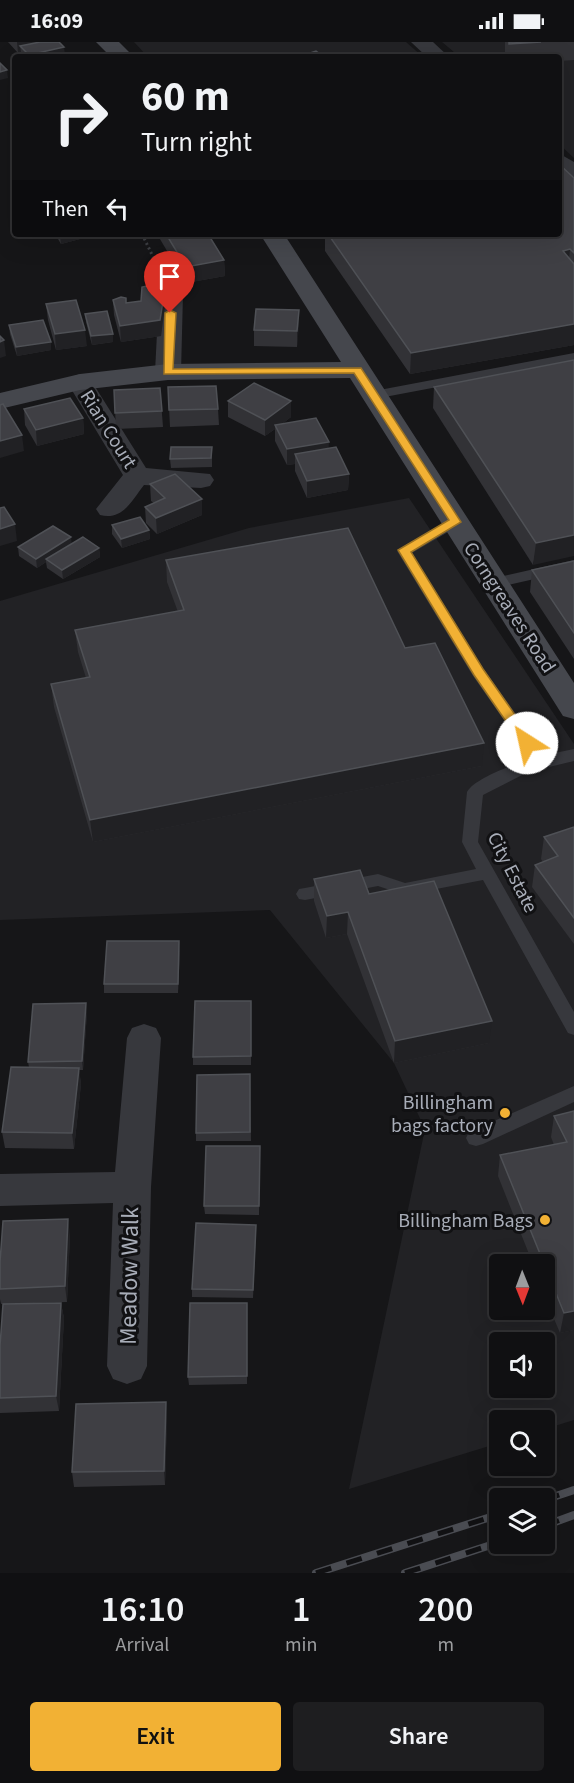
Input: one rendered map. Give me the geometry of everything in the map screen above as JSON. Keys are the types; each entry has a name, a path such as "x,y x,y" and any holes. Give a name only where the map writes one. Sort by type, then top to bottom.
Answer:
{"street":[{"path":"107,42 120,54"},
{"path":"421,42 435,54"},
{"path":"562,163 574,173"},
{"name":"Corngreaves Road","path":"274,237 574,708"},
{"path":"168,372 171,294"},
{"path":"0,401 80,382 168,372 357,370"},
{"name":"Rian Court","path":"80,382 137,476"},
{"name":"Rian Court","path":"137,476 201,480"},
{"name":"Rian Court","path":"110,509 137,476"},
{"name":"Meadow Walk","path":"127,1366 132,1187 144,1038"},
{"name":"Meadow Walk","path":"0,1190 132,1187"}],"lane":[{"path":"374,396 574,357"},
{"path":"455,522 404,550 478,672 540,760"},
{"path":"495,583 574,565"},
{"name":"City Estate","path":"574,755 540,760 506,774 475,792 470,842 574,1028"},
{"path":"306,894 378,880 405,889 486,873"},
{"path":"476,1138 574,1094"}],"path":[{"path":"143,237 171,294"}],"shaded area":[{"path":"134,42 406,42 420,54 145,54"},
{"path":"442,42 574,42 574,158 562,147 562,54 456,54"},
{"path":"409,498 574,744 574,1420 555,1426 555,1410 489,1410 489,1446 349,1489 425,1129 394,1063 270,910 0,920 0,601 249,528"}],"building":[{"path":"40,42 59,42 64,47 28,54 20,46"},
{"path":"509,42 541,42 509,44"},
{"path":"0,63 7,70 0,72"},
{"path":"562,167 574,178 574,253 570,249 563,251 574,264 574,324 411,353 330,237 562,237"},
{"path":"168,237 210,237 224,260 186,267"},
{"path":"166,282 160,320 120,326 113,300 121,297 126,298 126,303 141,301 142,287"},
{"path":"76,300 85,330 55,334 46,304"},
{"path":"256,309 299,310 297,331 254,330"},
{"path":"107,311 113,334 91,336 85,314"},
{"path":"43,320 51,342 16,347 9,325"},
{"path":"574,360 574,535 536,543 434,387"},
{"path":"254,383 291,401 265,420 228,401"},
{"path":"216,386 218,409 169,410 168,387"},
{"path":"160,388 162,411 115,413 114,390"},
{"path":"70,398 83,418 36,430 24,409"},
{"path":"3,404 22,435 0,441 0,405"},
{"path":"316,418 329,442 287,449 275,425"},
{"path":"171,447 212,447 211,458 170,459"},
{"path":"336,447 349,474 307,481 295,454"},
{"path":"175,474 202,499 156,518 145,507 165,498 150,484"},
{"path":"4,507 15,524 0,529 0,508"},
{"path":"140,517 149,530 121,539 112,525"},
{"path":"53,526 71,537 36,559 18,547"},
{"path":"348,528 405,648 435,643 484,743 90,820 51,684 90,677 75,630 184,610 166,560"},
{"path":"83,537 99,548 62,570 46,559"},
{"path":"574,561 574,633 532,570"},
{"path":"574,827 574,918 535,865 558,856 544,837"},
{"path":"360,870 369,894 434,881 492,1021 395,1041 348,912 327,916 314,879"},
{"path":"107,941 179,941 178,984 104,984"},
{"path":"195,1001 251,1001 251,1056 193,1057"},
{"path":"86,1003 82,1061 28,1062 33,1004"},
{"path":"11,1067 79,1068 72,1133 2,1132"},
{"path":"250,1074 250,1132 196,1133 197,1075"},
{"name":"Billingham Bags","path":"574,1111 574,1311 564,1313 555,1291 555,1254 540,1254 500,1155 567,1142 554,1116"},
{"path":"206,1146 260,1146 259,1206 204,1206"},
{"path":"68,1219 65,1286 0,1289 3,1221"},
{"path":"196,1223 256,1225 253,1290 192,1289"},
{"path":"61,1303 56,1396 0,1398 3,1304"},
{"path":"190,1303 247,1303 247,1376 188,1377"},
{"path":"166,1402 164,1471 72,1472 76,1404"}],"railway":[{"path":"555,1496 574,1490"},
{"path":"555,1522 574,1515"},
{"path":"316,1573 489,1518"},
{"path":"405,1573 489,1546"}],"place":[{"name":"Billingham bags factory","path":"505,1113"},
{"name":"Billingham Bags","path":"545,1220"}],"route":[{"path":"170,313 168,372 357,370 455,522 404,550 478,672 527,743"}]}
